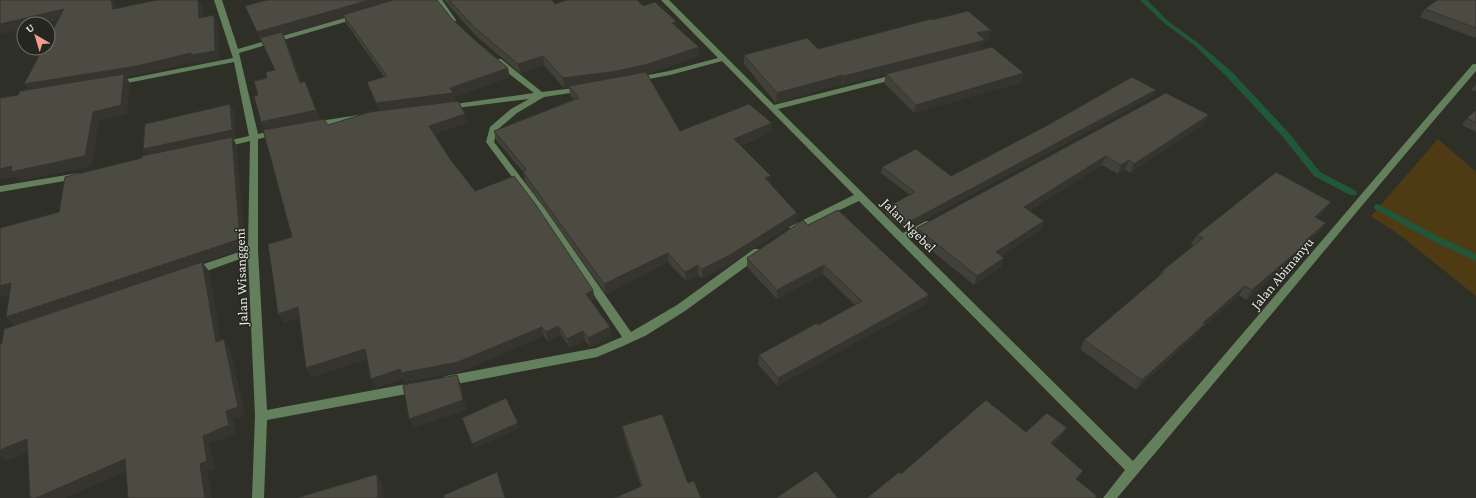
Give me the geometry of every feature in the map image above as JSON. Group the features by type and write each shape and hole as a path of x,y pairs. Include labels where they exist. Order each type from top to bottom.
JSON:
{"street":[{"name":"Jalan Wisanggeni","path":"218,0 236,55 254,137 253,251 262,416 258,498"},
{"path":"438,0 457,26"},
{"name":"Jalan Ngebel","path":"665,0 722,59 861,196 1133,470"},
{"path":"108,84 236,55 366,15"},
{"path":"490,55 541,95"},
{"path":"626,82 670,73 722,59"},
{"name":"Jalan Abimanyu","path":"1109,498 1249,335 1362,198 1476,66"},
{"path":"772,108 903,74"},
{"path":"440,108 588,88"},
{"path":"541,95 514,111 493,129 490,142 542,211 629,338"},
{"path":"307,126 371,117"},
{"path":"215,146 284,131"},
{"path":"0,190 87,174"},
{"path":"786,233 833,208 861,196"},
{"path":"902,238 937,219"},
{"path":"262,416 597,352 615,346 677,312 767,245"},
{"path":"186,274 253,251"}],"shaded area":[{"path":"1438,139 1476,172 1476,296 1401,236 1371,216"}],"building":[{"path":"0,0 111,0 113,9 157,0 198,0 199,18 214,15 215,51 191,55 191,53 137,66 24,84 39,56 56,56 56,24 64,9 34,16 16,16 16,20 0,24"},
{"path":"267,0 370,0 257,32 245,6"},
{"path":"393,0 437,0 452,19 508,68 450,88 453,93 376,103 367,82 387,76 343,15"},
{"path":"449,0 552,0 555,4 567,0 637,0 643,6 655,2 676,21 672,23 699,47 645,65 611,72 563,78 543,56 518,64 475,28"},
{"path":"1437,0 1476,0 1476,28 1425,9"},
{"path":"968,11 991,30 977,33 985,40 777,93 744,55 807,38 818,49 931,19"},
{"path":"282,32 300,83 305,81 316,110 261,122 254,96 258,95 254,81 267,78 266,72 275,70 260,38"},
{"path":"992,47 1024,73 916,105 886,74"},
{"path":"646,72 680,131 749,104 772,123 734,139 771,176 765,178 797,213 730,255 702,269 698,265 685,272 668,253 604,284 523,172 526,170 525,168 494,131 579,98 569,86"},
{"path":"124,74 121,105 93,112 85,156 11,172 12,166 0,169 0,98 18,95 20,91"},
{"path":"1132,77 1156,90 907,223 887,207 915,192 882,167 916,149 951,176 1048,125"},
{"path":"1166,93 1209,115 1134,164 1129,160 1121,165 1106,156 1024,207 1044,221 996,252 1004,258 977,276 917,228"},
{"path":"458,101 465,114 429,126 450,159 475,191 514,176 536,205 593,290 586,294 610,327 588,338 583,331 567,339 558,326 546,332 542,327 458,362 401,373 400,369 371,379 365,349 306,368 298,307 278,314 268,244 292,237 263,130 324,119 328,125 370,112"},
{"path":"230,104 232,130 143,149 145,124"},
{"path":"1476,110 1476,123 1467,118"},
{"path":"232,137 240,239 6,317 11,283 0,286 0,228 59,212 65,177 142,158 142,156"},
{"path":"1276,172 1331,202 1315,217 1326,223 1306,240 1308,242 1252,290 1245,286 1142,380 1084,340 1164,272 1162,271 1203,238 1197,235"},
{"path":"838,210 929,295 778,378 759,355 817,323 818,325 862,301 824,265 777,290 747,258 803,220 808,225"},
{"path":"202,262 216,342 224,339 238,407 226,411 229,425 203,436 207,461 200,464 205,498 128,498 125,459 36,498 30,498 27,439 0,450 0,344 2,343 4,329"},
{"path":"457,375 463,400 409,419 403,385"},
{"path":"506,398 518,423 472,444 462,418"},
{"path":"986,400 1026,432 1047,413 1067,428 1051,443 1083,471 1076,479 1097,496 1095,498 867,498 899,472 901,474"},
{"path":"662,414 688,483 694,481 701,498 614,498 642,486 622,426"},
{"path":"816,471 837,497 836,498 776,498"},
{"path":"497,472 505,498 444,498 444,495"},
{"path":"377,474 378,498 296,498"}],"waterway":[{"path":"1143,0 1166,22 1196,44 1229,74 1285,134 1317,174 1353,193"},
{"path":"1378,207 1434,238 1476,258"}]}
